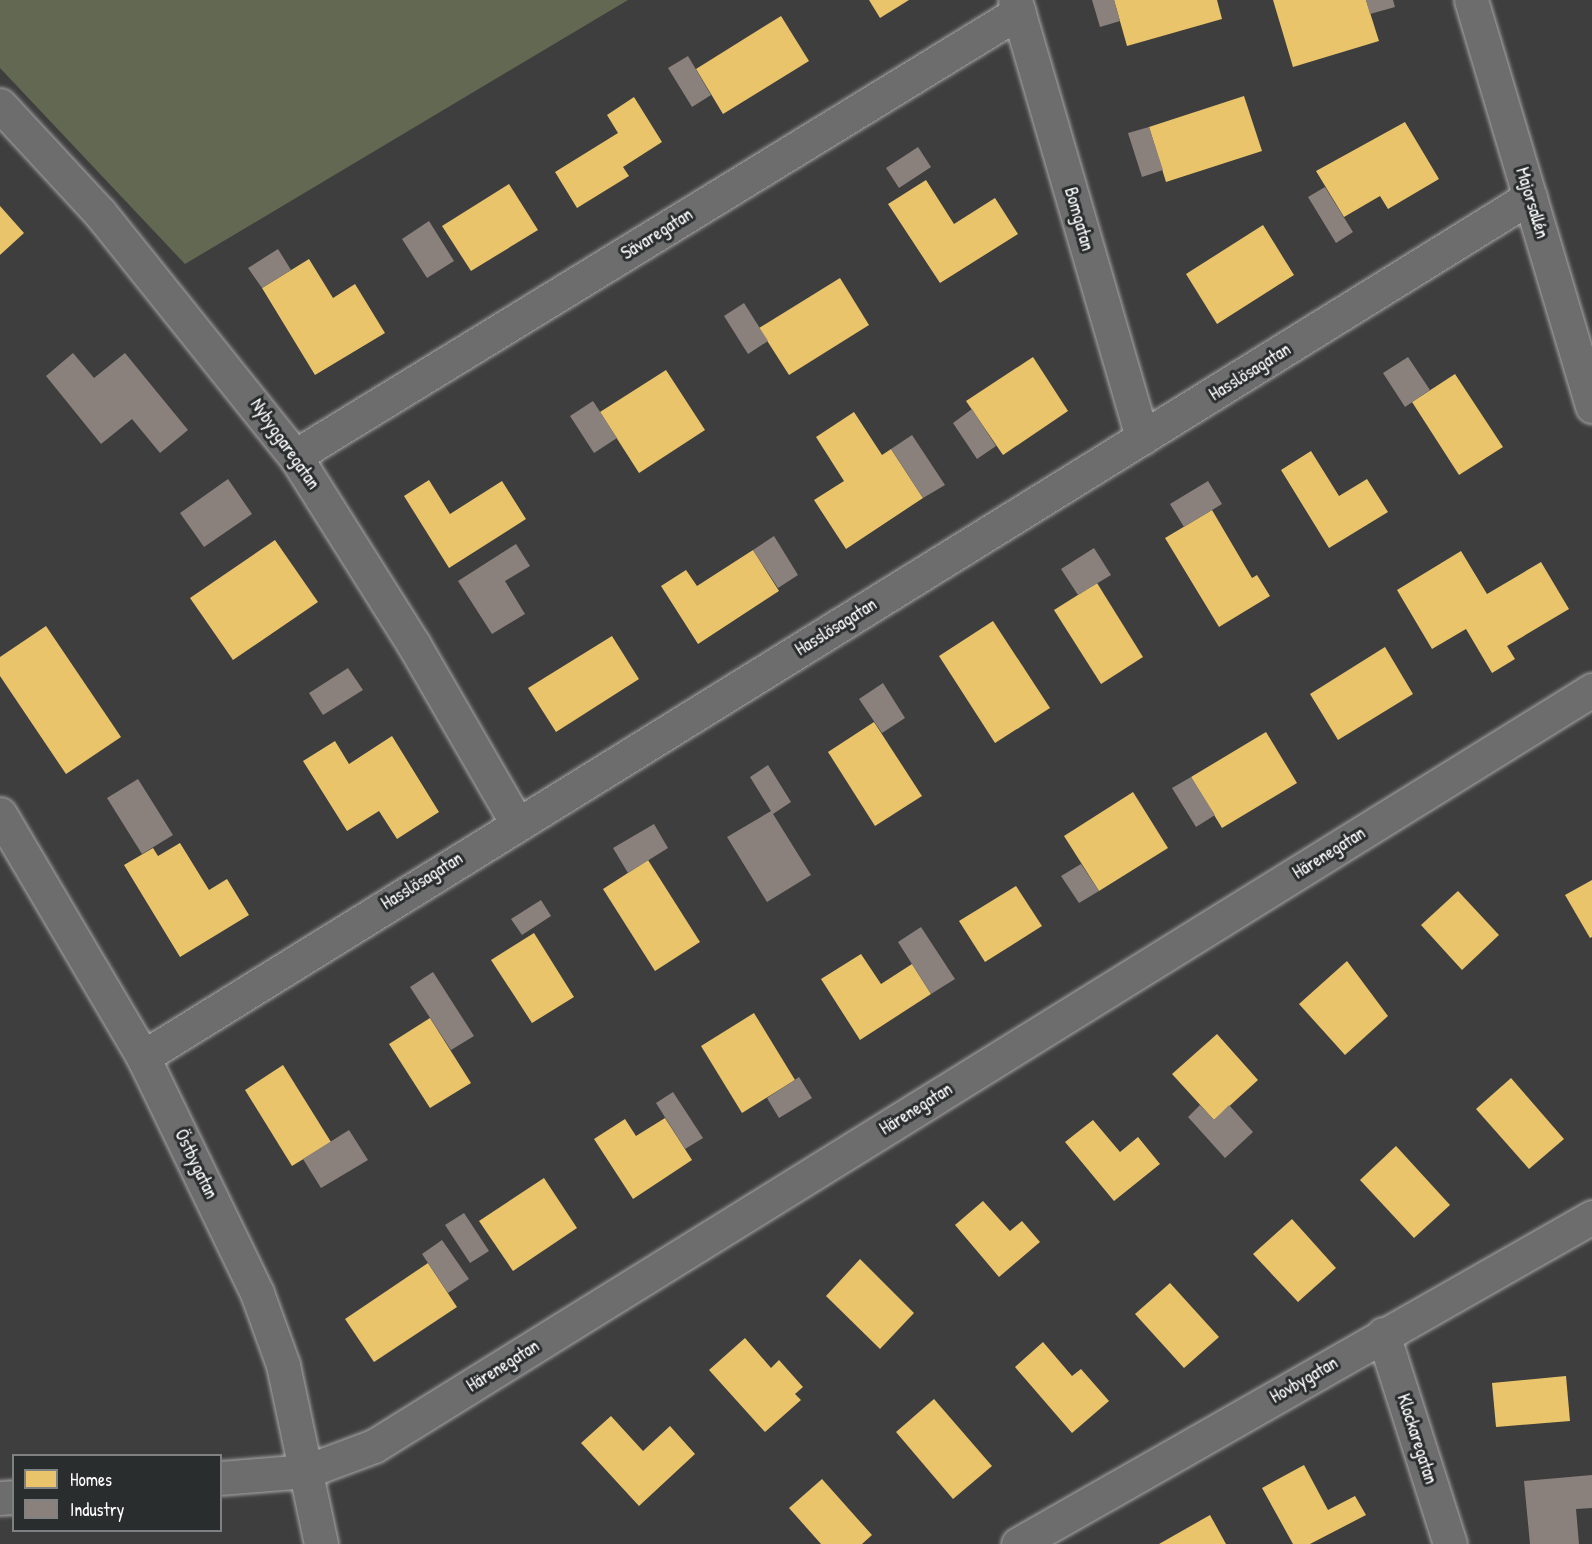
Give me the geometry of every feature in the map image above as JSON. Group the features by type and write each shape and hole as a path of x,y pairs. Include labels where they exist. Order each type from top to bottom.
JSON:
{"street":[{"name":"Majorsallén","path":"1471,0 1592,406"},
{"name":"Bomgatan","path":"1017,6 1142,438"},
{"name":"Sävaregatan","path":"295,456 1017,6"},
{"name":"Nybyggaregatan","path":"0,105 100,213 295,456 414,645 516,822"},
{"name":"Hasslösagatan","path":"143,1057 516,822 1530,197"},
{"name":"Härenegatan","path":"222,1478 307,1471 374,1446 1592,690"},
{"name":"Östbygatan","path":"0,814 143,1057 257,1293 284,1365 321,1544"},
{"name":"Hovbygatan","path":"1018,1544 1592,1217"},
{"name":"Klockaregatan","path":"1383,1334 1450,1544"}],"green space":[{"path":"0,0 628,0 185,264 0,68"}],"building: Homes":[{"path":"869,0 909,0 880,18"},
{"path":"1114,0 1217,0 1222,19 1127,46"},
{"path":"1273,0 1366,0 1379,41 1293,67"},
{"path":"781,16 809,61 723,114 696,69"},
{"path":"1244,96 1262,151 1166,182 1149,127"},
{"path":"634,97 662,142 623,167 629,176 577,208 555,172 618,133 607,115"},
{"path":"1405,122 1439,179 1388,209 1380,196 1344,217 1316,171"},
{"path":"926,180 954,224 995,198 1018,234 940,283 888,204"},
{"path":"509,184 538,230 471,271 442,226"},
{"path":"0,206 24,233 0,255"},
{"path":"1263,225 1294,275 1217,324 1186,274"},
{"path":"309,259 333,298 355,284 385,333 315,375 262,288"},
{"path":"840,278 869,325 789,375 759,328"},
{"path":"1033,357 1068,411 1003,455 966,401"},
{"path":"666,370 705,430 639,473 600,412"},
{"path":"1455,374 1503,447 1459,475 1412,402"},
{"path":"854,412 882,455 891,449 923,498 846,549 814,500 844,481 816,437"},
{"path":"1311,451 1339,496 1367,479 1388,512 1329,548 1281,470"},
{"path":"429,480 450,514 502,481 526,519 449,568 404,496"},
{"path":"1212,510 1252,578 1257,575 1270,596 1219,627 1165,538"},
{"path":"275,540 318,602 233,660 190,598"},
{"path":"753,550 779,591 698,644 661,586 686,570 697,586"},
{"path":"1461,551 1487,594 1541,562 1569,609 1507,646 1515,659 1492,673 1466,629 1432,649 1397,590"},
{"path":"1097,583 1143,657 1101,684 1054,610"},
{"path":"993,621 1050,708 995,743 939,656"},
{"path":"46,626 121,737 66,774 0,676 0,657"},
{"path":"612,636 639,679 556,732 528,688"},
{"path":"1385,647 1413,694 1338,740 1310,694"},
{"path":"874,722 922,796 875,826 828,752"},
{"path":"1266,732 1297,783 1222,828 1191,777"},
{"path":"392,736 439,812 397,839 379,811 347,831 303,761 335,741 349,764"},
{"path":"1133,792 1168,848 1099,891 1064,836"},
{"path":"180,843 209,890 227,879 249,915 180,957 124,865 153,848 158,856"},
{"path":"648,860 700,942 655,971 603,889"},
{"path":"1592,880 1592,937 1590,938 1565,895"},
{"path":"1016,886 1042,926 985,962 959,921"},
{"path":"1458,891 1499,935 1462,970 1421,925"},
{"path":"534,933 574,997 532,1023 491,960"},
{"path":"861,954 881,984 912,964 931,994 860,1040 821,979"},
{"path":"1347,961 1388,1016 1345,1055 1299,1004"},
{"path":"754,1013 795,1080 742,1113 701,1046"},
{"path":"430,1018 471,1083 430,1108 389,1044"},
{"path":"1217,1034 1258,1080 1214,1120 1172,1074"},
{"path":"283,1065 331,1142 292,1166 245,1090"},
{"path":"1511,1078 1564,1139 1529,1169 1476,1109"},
{"path":"665,1118 692,1160 633,1199 594,1139 625,1119 636,1136"},
{"path":"1093,1120 1120,1152 1138,1137 1160,1164 1114,1201 1065,1142"},
{"path":"1396,1146 1450,1205 1414,1238 1360,1180"},
{"path":"544,1178 577,1228 513,1271 479,1221"},
{"path":"983,1201 1010,1231 1022,1221 1040,1242 999,1277 955,1225"},
{"path":"1292,1219 1336,1268 1298,1302 1253,1254"},
{"path":"860,1259 914,1313 880,1349 826,1296"},
{"path":"428,1263 457,1307 374,1362 345,1319"},
{"path":"1170,1283 1219,1337 1184,1368 1135,1314"},
{"path":"745,1338 771,1368 779,1360 803,1387 795,1394 801,1400 765,1432 709,1370"},
{"path":"1043,1342 1072,1376 1081,1369 1109,1401 1072,1433 1015,1367"},
{"path":"1566,1376 1570,1421 1496,1427 1492,1383"},
{"path":"934,1399 992,1466 953,1499 896,1432"},
{"path":"611,1416 643,1451 670,1426 695,1454 639,1506 581,1443"},
{"path":"1304,1465 1328,1510 1355,1496 1366,1515 1310,1544 1293,1544 1262,1488"},
{"path":"822,1479 872,1535 862,1544 821,1544 789,1508"},
{"path":"1210,1515 1226,1544 1159,1544"}],"building: Industry":[{"path":"1092,0 1114,0 1120,21 1100,27"},
{"path":"1366,0 1393,0 1395,7 1370,14"},
{"path":"688,56 711,95 692,107 668,68"},
{"path":"1149,127 1163,170 1142,177 1128,133"},
{"path":"918,147 931,167 899,188 886,168"},
{"path":"1325,187 1353,232 1336,243 1308,197"},
{"path":"429,221 454,261 427,278 402,239"},
{"path":"278,249 291,270 262,288 248,268"},
{"path":"744,303 768,341 748,354 724,316"},
{"path":"73,353 94,378 125,353 188,430 160,453 132,419 101,444 46,376"},
{"path":"1408,357 1430,390 1405,407 1383,373"},
{"path":"593,401 617,438 594,453 570,416"},
{"path":"972,409 996,446 977,459 953,423"},
{"path":"912,435 945,485 923,498 891,449"},
{"path":"228,479 252,514 204,547 180,513"},
{"path":"1208,481 1222,504 1184,527 1170,504"},
{"path":"774,536 798,575 778,588 753,550"},
{"path":"516,544 530,566 505,581 525,614 492,634 458,581"},
{"path":"1094,548 1111,575 1078,595 1061,569"},
{"path":"348,668 363,690 323,715 309,693"},
{"path":"883,683 905,718 882,733 859,699"},
{"path":"768,765 791,802 773,814 811,875 767,902 727,837 771,811 750,777"},
{"path":"1191,777 1215,815 1196,827 1172,788"},
{"path":"138,779 173,835 142,854 107,798"},
{"path":"654,824 668,848 628,873 613,848"},
{"path":"1081,864 1099,891 1079,903 1061,876"},
{"path":"541,900 551,916 522,935 511,919"},
{"path":"921,927 955,979 931,994 898,942"},
{"path":"433,972 474,1036 451,1050 410,987"},
{"path":"799,1077 812,1098 779,1118 767,1098"},
{"path":"673,1092 703,1138 685,1149 656,1103"},
{"path":"1200,1105 1214,1120 1229,1105 1253,1132 1225,1158 1188,1117"},
{"path":"349,1130 368,1160 321,1188 303,1159"},
{"path":"464,1213 489,1251 470,1263 445,1225"},
{"path":"442,1240 469,1279 448,1293 422,1254"},
{"path":"1592,1475 1592,1508 1576,1509 1579,1544 1530,1544 1524,1481"}]}
